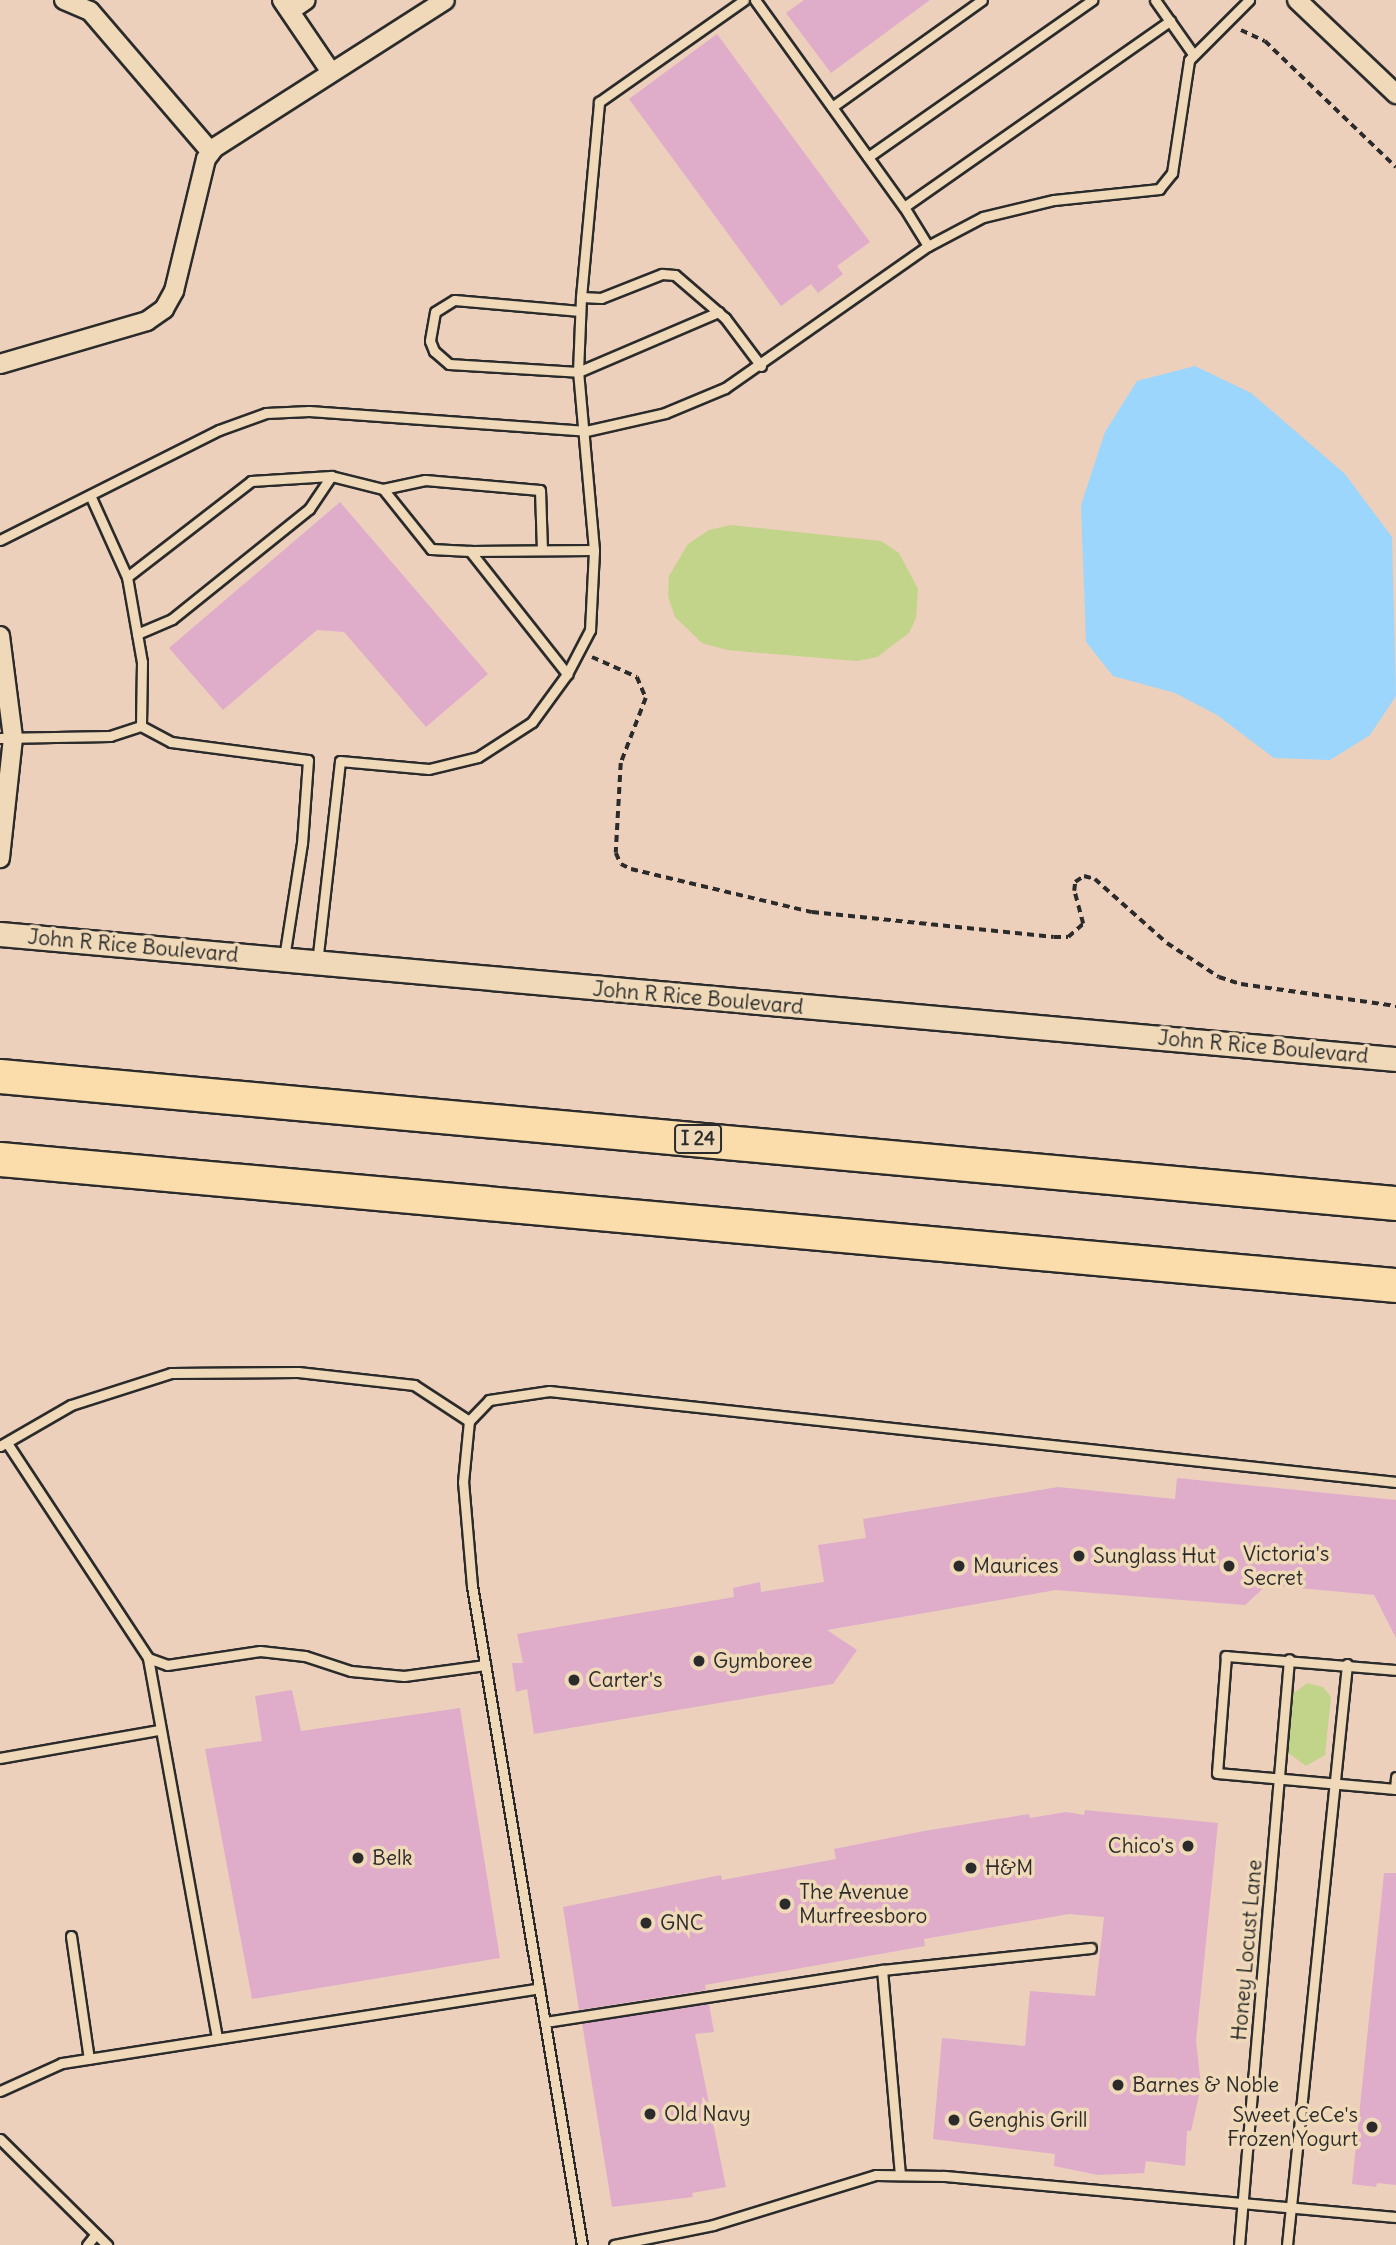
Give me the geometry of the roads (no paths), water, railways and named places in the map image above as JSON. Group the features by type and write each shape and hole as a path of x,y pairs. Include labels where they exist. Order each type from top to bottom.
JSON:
{"highway":[{"name":"I 24","path":"0,1076 1396,1203"},
{"path":"0,1159 1396,1285"}],"street":[{"path":"64,0 90,11 211,152"},
{"path":"306,0 286,6 331,72"},
{"path":"0,364 147,321 164,309 174,291 211,152 445,0"},
{"path":"1297,0 1396,94"},
{"path":"0,636 6,738 0,858"},
{"name":"John R Rice Boulevard","path":"0,934 284,959 317,965 1396,1059"}],"lane":[{"path":"317,965 340,761 429,769 478,757 532,722 567,674 590,630 594,550 586,431 578,372 581,298 599,102 744,0"},
{"path":"755,0 904,207 928,246"},
{"path":"832,107 982,0"},
{"path":"868,157 1092,0"},
{"path":"1154,0 1193,54"},
{"path":"0,540 219,430 266,413 309,411 586,431 665,413 724,388 761,366 928,246 983,217 1054,201 1158,189 1172,173 1185,78 1193,54 1249,0"},
{"path":"904,207 1170,21"},
{"path":"581,298 601,298 662,274 676,275 719,312 761,366"},
{"path":"580,311 454,300 435,312 430,341 433,351 449,364 578,372 719,312"},
{"path":"127,577 251,481 331,476 383,489 425,480 540,490 542,550"},
{"path":"137,634 172,620 309,509 331,476"},
{"path":"383,489 430,549 594,550"},
{"path":"90,495 127,577 142,662 141,726"},
{"path":"470,551 567,674"},
{"path":"6,738 110,736 141,726 171,742 309,760 302,843 284,959"},
{"path":"217,2038 158,1730 148,1658 3,1444 71,1405 172,1373 298,1372 414,1385 469,1421"},
{"path":"582,2245 472,1586 463,1482 469,1421 489,1400 549,1391 1396,1482"},
{"path":"148,1658 167,1665 260,1651 305,1656 351,1671 404,1676 485,1665"},
{"path":"1396,1670 1289,1659 1226,1656 1217,1773 1395,1789 1396,1777"},
{"name":"Honey Locust Lane","path":"1239,2245 1289,1659"},
{"path":"1287,2245 1347,1664"},
{"path":"0,1758 158,1730"},
{"path":"71,1936 89,2059"},
{"path":"545,2022 882,1970 1091,1948"},
{"path":"882,1970 900,2175"},
{"path":"0,2091 62,2063 539,1988"},
{"path":"0,2139 107,2245"},
{"path":"614,2245 713,2225 876,2175 1396,2217"},
{"path":"88,2245 96,2234"}],"water":[{"path":"1195,366 1251,393 1345,474 1392,537 1396,696 1370,735 1330,760 1274,758 1217,715 1175,693 1113,676 1086,642 1081,505 1105,432 1137,381"}],"place":[{"name":"Sunglass Hut","path":"1079,1556"},
{"name":"Maurices","path":"959,1566"},
{"name":"Victoria's Secret","path":"1229,1566"},
{"name":"Gymboree","path":"699,1661"},
{"name":"Carter's","path":"574,1680"},
{"name":"Chico's","path":"1188,1846"},
{"name":"Belk","path":"358,1858"},
{"name":"H&M","path":"971,1868"},
{"name":"The Avenue Murfreesboro","path":"785,1904"},
{"name":"GNC","path":"646,1923"},
{"name":"Barnes & Noble","path":"1118,2085"},
{"name":"Old Navy","path":"650,2114"},
{"name":"Genghis Grill","path":"954,2120"},
{"name":"Sweet CeCe's Frozen Yogurt","path":"1372,2127"}]}
